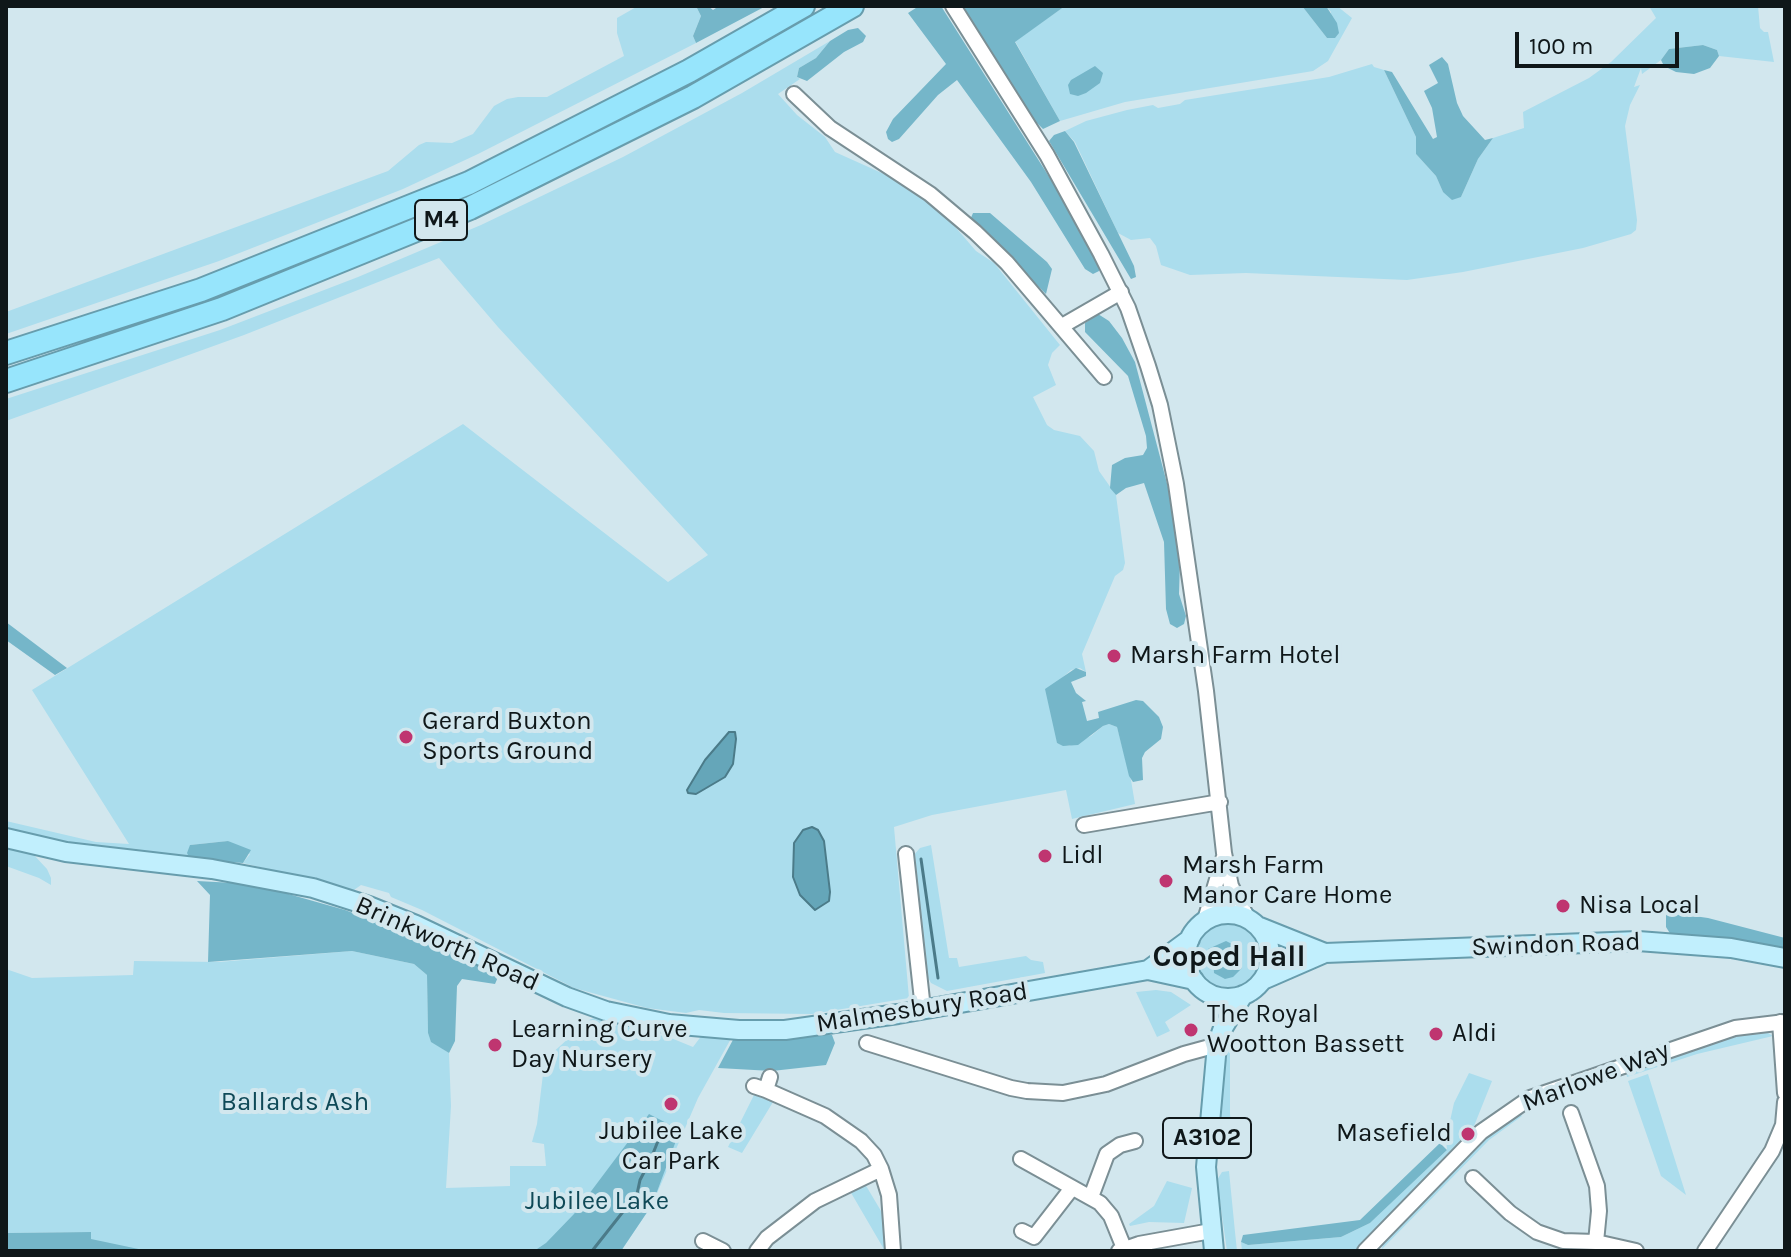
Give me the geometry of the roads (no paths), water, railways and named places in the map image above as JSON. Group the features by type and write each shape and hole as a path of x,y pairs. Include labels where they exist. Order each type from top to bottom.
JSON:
{"highway":[{"name":"M4","path":"6,353 201,290 469,183 676,78 803,6"},
{"name":"M4","path":"6,381 222,309 470,208 680,103 852,6"}],"main road":[{"name":"Brinkworth Road","path":"6,838 66,852 212,869 313,888 369,906 426,930 543,987 586,1004 635,1018 696,1027"},
{"name":"A3102","path":"1205,920 1226,913 1253,922"},
{"path":"1148,970 1190,939 1205,920"},
{"path":"1253,922 1267,939 1271,953 1263,980"},
{"name":"Swindon Road","path":"1253,922 1325,953"},
{"name":"A3102","path":"1190,939 1186,960 1200,985 1217,1041 1206,1167 1214,1251"},
{"name":"Swindon Road","path":"1263,980 1325,953 1638,941 1731,948 1785,958"},
{"name":"Malmesbury Road","path":"696,1027 785,1030 1148,970"},
{"path":"1148,970 1200,985 1224,997 1243,995"},
{"name":"A3102","path":"1217,1041 1243,995 1263,980"}],"street":[{"path":"953,6 1047,155 1121,292 1148,366 1166,432 1190,576 1224,853 1231,886 1253,922"},
{"path":"794,94 830,128 950,209 999,255 1104,377"},
{"path":"1062,326 1121,292"},
{"path":"1084,825 1220,802"},
{"path":"1205,920 1224,853"},
{"path":"906,854 923,1009"},
{"path":"1782,1022 1785,1093"},
{"name":"Marlowe Way","path":"1366,1251 1458,1153 1491,1123 1530,1098 1735,1028 1782,1022"},
{"path":"867,1043 1011,1088 1063,1093 1097,1086 1217,1041"},
{"path":"763,1085 840,1125 869,1149 881,1169 889,1195 893,1251"},
{"path":"1705,1251 1772,1151 1783,1125 1785,1102"},
{"path":"1571,1113 1597,1186 1599,1211 1596,1242"},
{"path":"1091,1197 1107,1154 1120,1145 1135,1141"},
{"path":"1021,1159 1100,1203 1111,1216 1122,1250 1161,1239 1211,1231"},
{"path":"757,1251 767,1238 815,1201 881,1169"},
{"path":"1473,1178 1522,1222 1562,1246 1596,1242 1636,1251"},
{"path":"1022,1231 1034,1237 1072,1188"},
{"path":"703,1241 723,1251"}],"waterway":[{"path":"921,859 938,978"},
{"path":"592,1251 637,1194 664,1126"}],"place":[{"name":"Marsh Farm Hotel","path":"1114,656"},
{"name":"Gerard Buxton Sports Ground","path":"406,737"},
{"name":"Lidl","path":"1045,856"},
{"name":"Marsh Farm Manor Care Home","path":"1166,881"},
{"name":"Nisa Local","path":"1563,906"},
{"name":"The Royal Wootton Bassett","path":"1191,1030"},
{"name":"Aldi","path":"1436,1034"},
{"name":"Learning Curve Day Nursery","path":"495,1045"},
{"name":"Jubilee Lake Car Park","path":"671,1104"},
{"name":"Masefield","path":"1468,1134"}],"district":[{"name":"Coped Hall","path":"1229,957"}],"park label":[{"name":"Ballards Ash","path":"295,1103"},
{"name":"Jubilee Lake","path":"597,1202"}]}
